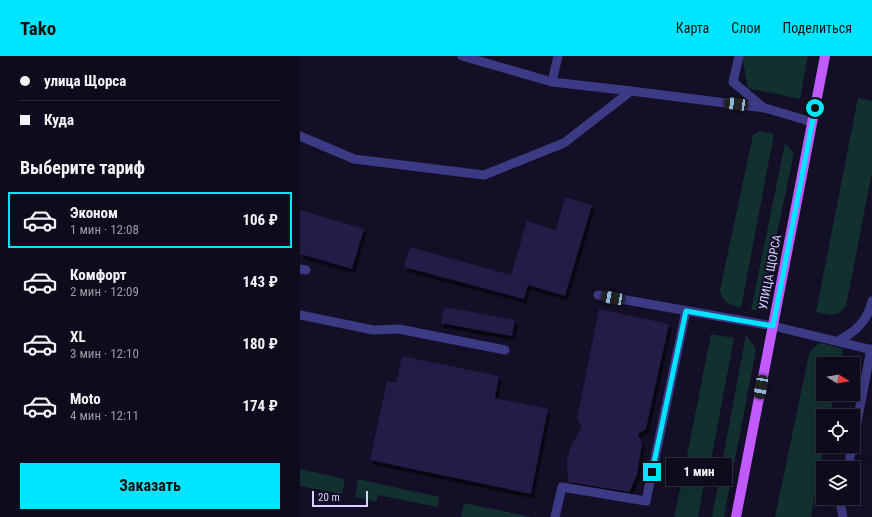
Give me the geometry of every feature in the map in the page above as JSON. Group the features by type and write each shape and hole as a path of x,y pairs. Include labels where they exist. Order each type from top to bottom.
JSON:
{"main road":[{"name":"УЛИЦА ЩОРСА","path":"736,517 825,56"}],"lane":[{"path":"462,56 552,82 765,108 812,122"},
{"path":"552,82 558,56"},
{"path":"739,56 733,82 765,108"},
{"path":"300,136 354,158 484,175 564,143 631,91"},
{"path":"598,295 773,326 871,350 860,409"},
{"path":"838,342 854,332 871,306"},
{"path":"555,517 562,487 646,501 686,311"},
{"path":"300,315 374,330 400,329 505,350"},
{"path":"841,505 843,517"}],"green space":[{"path":"742,56 808,56 800,99 748,88"},
{"path":"858,98 872,101 872,172 846,306 838,314 830,315 816,312"},
{"path":"759,131 774,134 741,308 727,303 720,290 753,135"},
{"path":"785,143 794,153 762,304 756,310 751,310"},
{"path":"711,334 734,338 710,466 686,461"},
{"path":"746,335 756,349 724,517 712,517"},
{"path":"821,343 843,349 841,357 816,357 816,401 833,401 831,409 816,409 816,453 823,453 821,461 816,461 816,490 811,517 775,517 809,354 814,347"},
{"path":"300,469 345,479 342,494 300,486"},
{"path":"358,479 439,497 437,507 378,495 376,502 355,497"},
{"path":"682,480 704,485 698,517 674,517"},
{"path":"464,503 531,517 461,517"}],"building":[{"path":"565,197 592,205 565,296 528,285 524,299 404,267 410,247 511,275 527,221 556,230"},
{"path":"300,210 364,229 352,269 300,254"},
{"path":"444,307 515,320 512,336 441,323"},
{"path":"599,309 669,324 646,429 638,434 642,443 637,475 629,492 568,482 567,461 570,448 582,427 577,419"},
{"path":"402,356 499,376 495,398 548,409 531,494 370,460 387,381 396,383"}],"route":[{"path":"652,472 686,311 773,326 815,108"}]}
